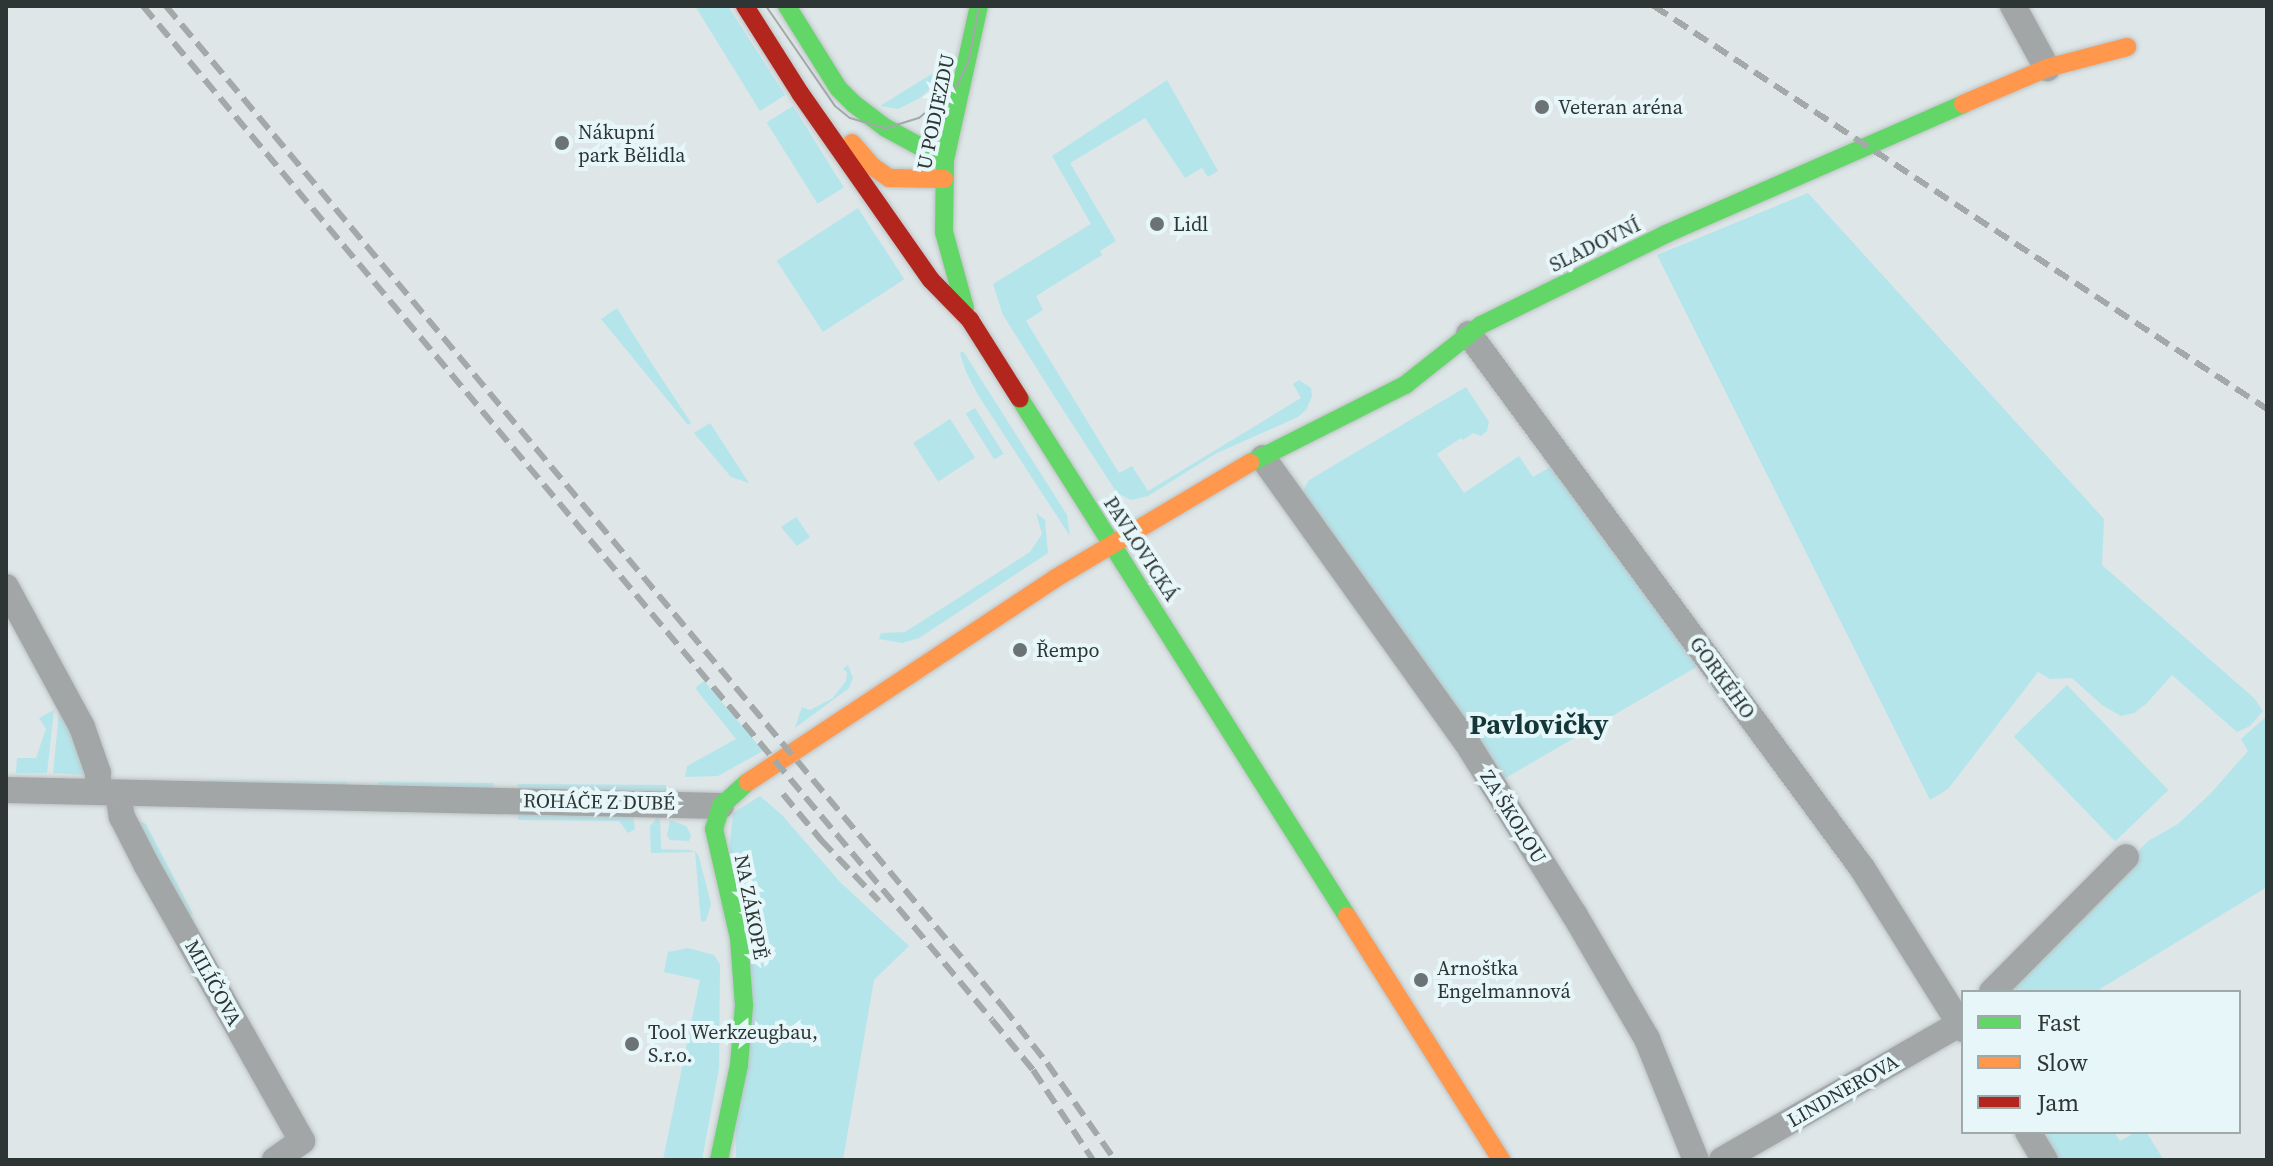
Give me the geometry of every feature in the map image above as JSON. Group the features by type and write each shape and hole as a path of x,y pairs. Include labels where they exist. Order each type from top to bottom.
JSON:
{"main road":[{"name":"PAVLOVICKÁ","path":"745,6 931,280 970,320 1031,421 1501,1160"},
{"path":"787,6 829,75 865,114 944,170"},
{"name":"U PODJEZDU","path":"970,320 944,232 944,170 979,6"},
{"name":"SLADOVNÍ","path":"1113,546 1263,458 1405,385 1436,364 1481,325 1666,234 2047,68 2127,47"},
{"path":"813,108 840,129 881,174 906,181 944,170"},
{"path":"721,806 742,786 893,683 1056,578 1113,546"},
{"name":"NA ZÁKOPĚ","path":"719,1160 739,1065 744,1005 739,938 714,829 721,806"}],"street":[{"path":"2013,6 2047,68"},
{"name":"GORKÉHO","path":"1469,334 1862,868 1959,1021"},
{"name":"ZA ŠKOLOU","path":"1263,458 1467,743 1628,1003 1647,1039 1696,1160"},
{"path":"6,587 82,727 108,792"},
{"name":"ROHÁČE Z DUBÉ","path":"6,790 721,806"},
{"name":"MILÍČOVA","path":"108,792 302,1141 275,1160"},
{"path":"1994,990 2126,857"},
{"name":"LINDNEROVA","path":"1722,1160 1959,1021"},
{"path":"2029,1134 2045,1160"}],"shaded area":[{"path":"695,6 728,6 785,95 760,111"},
{"path":"938,70 931,88 920,98 898,109 880,106"},
{"path":"1167,80 1218,171 1208,177 1202,168 1185,178 1145,118 1070,163 1116,241 1100,251 1102,255 1036,296 1043,310 1026,321 1119,473 1132,466 1148,491 1301,398 1293,384 1299,380 1311,388 1312,396 1306,410 1298,417 1215,454 1148,496 1131,500 1117,493 1049,388 1003,315 993,284 1091,224 1052,156"},
{"path":"793,106 844,187 818,204 767,122"},
{"path":"1808,193 2104,519 2102,565 2254,698 2263,711 2250,726 2237,732 2172,675 2146,704 2134,713 2121,716 2102,705 2072,678 2050,679 2038,672 1948,789 1930,800 1657,255"},
{"path":"858,208 904,279 823,332 777,261"},
{"path":"617,308 691,423 688,425 601,319"},
{"path":"963,351 1067,515 1070,536 978,395 966,372 960,353"},
{"path":"1466,387 1489,422 1487,431 1481,436 1473,433 1463,440 1461,438 1437,454 1464,493 1519,456 1533,477 1555,464 1700,665 1502,780 1301,494 1309,480"},
{"path":"975,408 1004,454 994,460 966,414"},
{"path":"950,419 975,458 938,482 913,443"},
{"path":"710,423 749,483 731,477 694,433"},
{"path":"1036,513 1045,520 1048,553 919,638 902,643 879,639 881,633 905,632 1030,552 1042,534"},
{"path":"796,517 810,537 797,546 781,527"},
{"path":"848,665 853,678 849,688 795,728 802,707 810,710 833,698 846,681 847,672 843,669"},
{"path":"704,681 763,751 718,776 685,777 687,766 736,739 695,688"},
{"path":"2067,685 2168,790 2115,841 2014,736"},
{"path":"60,702 86,775 53,773"},
{"path":"54,710 47,773 16,773 17,758 36,758 46,729 39,718"},
{"path":"2267,716 2267,887 2098,990 2004,990 2148,841 2178,824 2211,793 2248,751 2241,739"},
{"path":"208,780 347,782 347,785 207,787"},
{"path":"379,782 494,783 491,790 377,787"},
{"path":"517,784 666,785 666,792 520,790"},
{"path":"760,796 782,815 840,882 909,946 874,980 843,1160 736,1160 730,843 733,813"},
{"path":"518,811 633,816 635,829 628,833 619,821 518,820"},
{"path":"660,814 661,849 690,850 696,852 699,857 711,904 706,921 701,922 695,852 651,853 650,826"},
{"path":"136,820 146,824 193,914 185,920"},
{"path":"670,820 686,826 691,835 689,841 670,840 667,836"},
{"path":"688,948 714,955 720,964 719,1068 702,1160 663,1160 700,980 664,972 668,952"},
{"path":"2042,1134 2115,1134 2120,1141 2132,1134 2147,1134 2164,1160 2059,1160"}],"tram line":[{"path":"766,6 835,106 850,118 886,128 919,118 957,86 969,60 979,6"}],"railway":[{"path":"143,6 992,1020 1033,1070 1093,1160"},
{"path":"166,6 1003,1007 1047,1063 1115,1160"},
{"path":"1654,6 2267,409"},
{"path":"783,794 821,840 879,901"}],"traffic: fast":[{"path":"787,6 838,88 854,104 886,128 945,160 944,232 965,308"},
{"path":"945,160 979,6"},
{"path":"1250,463 1405,385 1481,325 1666,234 1963,104"},
{"path":"1020,399 1347,916"},
{"path":"719,1160 739,1065 744,1005 739,938 714,829 721,806 748,782"}],"traffic: slow":[{"path":"1963,104 2047,68 2127,47"},
{"path":"852,143 872,166 889,178 944,179"},
{"path":"748,782 1056,578 1250,463"},
{"path":"1347,916 1501,1160"}],"traffic: jam":[{"path":"745,6 800,93 931,280 970,320 1020,399"}],"place":[{"name":"Veteran aréna","path":"1542,107"},
{"name":"Nákupní park Bělidla","path":"562,143"},
{"name":"Lidl","path":"1157,224"},
{"name":"Řempo","path":"1020,650"},
{"name":"Arnoštka Engelmannová","path":"1421,980"},
{"name":"Tool Werkzeugbau, S.r.o.","path":"632,1044"}],"district":[{"name":"Pavlovičky","path":"1539,724"}]}
